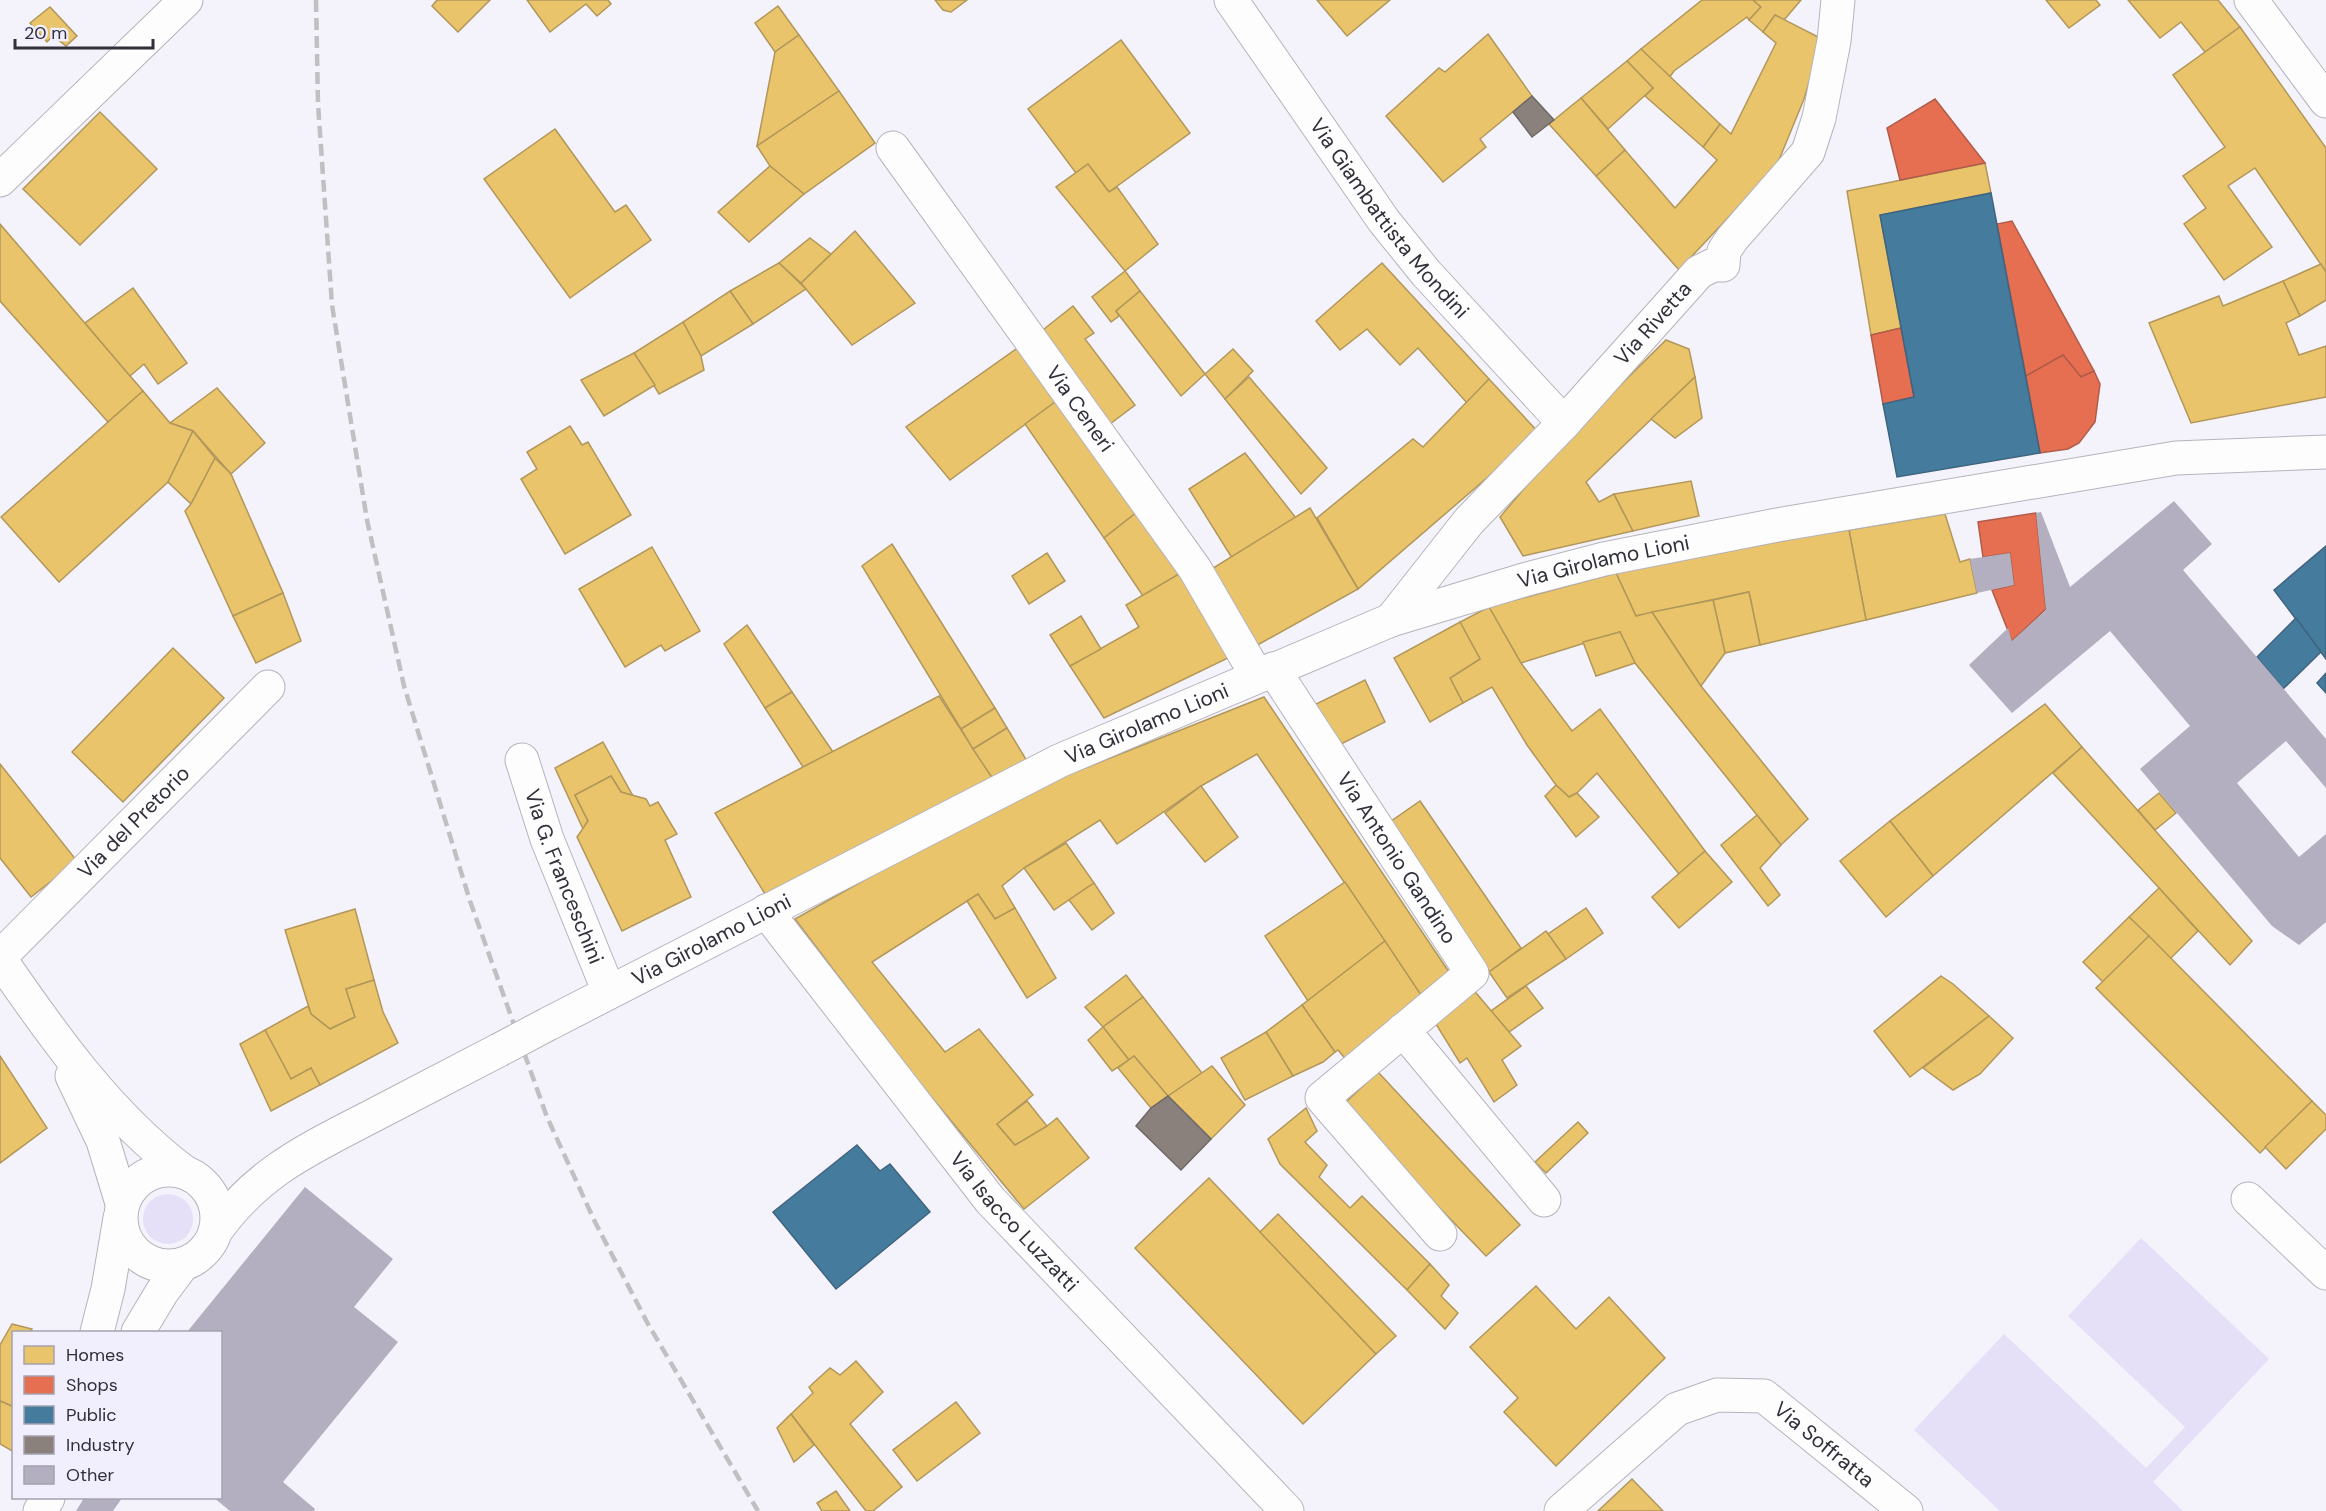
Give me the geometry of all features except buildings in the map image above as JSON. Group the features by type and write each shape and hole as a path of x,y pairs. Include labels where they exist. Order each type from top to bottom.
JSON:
{"street":[{"path":"0,180 186,0"},
{"name":"Via Giambattista Mondini","path":"1231,0 1384,221 1426,273 1564,423"},
{"name":"Via Rivetta","path":"1391,620 1469,521 1564,423 1699,272 1713,265 1723,265 1724,250 1732,239 1808,152 1819,118 1834,41 1838,0"},
{"path":"2251,0 2326,101"},
{"name":"Via Ceneri","path":"893,148 1195,569 1265,672"},
{"name":"Via Girolamo Lioni","path":"215,1232 243,1196 262,1179 294,1157 609,992 1059,760 1391,620 1527,579 1664,546 1777,525 2176,458 2319,449"},
{"name":"Via Antonio Gandino","path":"1265,672 1472,973 1322,1098 1440,1234"},
{"name":"Via del Pretorio","path":"183,1171 162,1155 126,1121 54,1037 0,958 268,687"},
{"name":"Via G. Franceschini","path":"522,760 547,838 609,992"},
{"name":"Via Isacco Luzzatti","path":"766,911 990,1200 1287,1511"},
{"path":"1403,1030 1544,1200"},
{"name":"Via del Pretorio","path":"54,1037 103,1141 121,1211"},
{"path":"97,1331 108,1289 121,1211 129,1190 140,1179 153,1172 168,1170 183,1171 196,1178 208,1189 215,1203 217,1217 215,1232 208,1246 197,1257 183,1264 168,1266 153,1263 140,1256 129,1245 122,1232 121,1211"},
{"path":"2248,1199 2326,1273"},
{"path":"139,1331 162,1292 183,1264"},
{"name":"Via Soffratta","path":"1561,1511 1677,1409 1718,1395 1764,1396 1906,1511"}],"shaded area":[{"path":"163,1194 173,1194 186,1201 193,1214 193,1224 186,1237 173,1244 163,1244 154,1240 147,1233 143,1224 143,1214 147,1205 154,1198"},
{"path":"2141,1238 2269,1359 2153,1482 2183,1511 2000,1511 1914,1430 2004,1334 2146,1468 2185,1427 2068,1316"}],"railway":[{"path":"316,0 318,104 332,305 367,520 404,686 470,901 547,1117 595,1222 648,1324 758,1511"}]}
